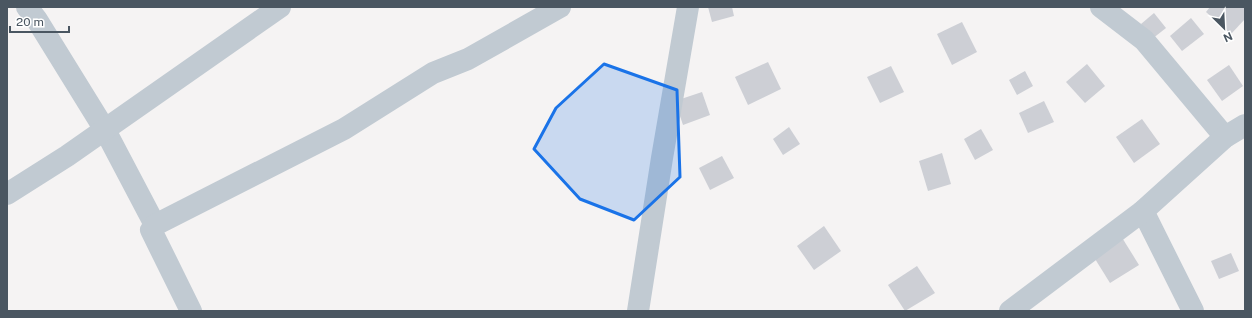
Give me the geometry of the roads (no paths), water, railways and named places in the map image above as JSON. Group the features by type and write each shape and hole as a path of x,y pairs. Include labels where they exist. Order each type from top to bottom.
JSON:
{"street":[{"path":"27,7 37,20 105,130 155,225"},
{"path":"7,194 105,130 280,7"},
{"path":"191,311 151,230 155,225 344,129 433,73 468,59 560,7"},
{"path":"638,311 688,7"},
{"path":"1102,7 1144,40 1225,137"},
{"path":"1010,311 1142,211 1225,137 1245,125"},
{"path":"1142,211 1192,311"}]}
